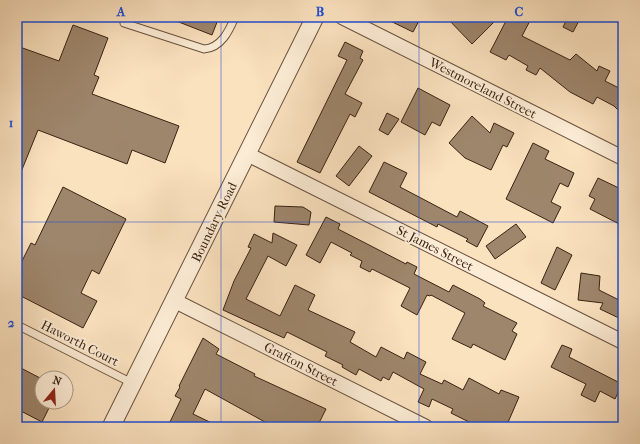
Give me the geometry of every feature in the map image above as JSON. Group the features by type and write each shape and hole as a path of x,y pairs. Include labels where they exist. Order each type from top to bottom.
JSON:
{"street":[{"name":"Boundary Road","path":"111,427 315,17"},
{"name":"Westmoreland Street","path":"342,17 623,158"},
{"name":"St James Street","path":"247,154 623,342"},
{"name":"Grafton Street","path":"175,301 426,427"}],"lane":[{"path":"124,23 204,49 210,49 220,42 230,28 235,17"},
{"name":"Haworth Court","path":"17,325 132,383"}],"building":[{"path":"166,17 219,17 212,35"},
{"path":"382,17 421,17 413,32"},
{"path":"446,17 499,17 472,44"},
{"path":"508,17 532,17 522,36 570,60 576,54 597,71 599,66 610,71 605,81 623,90 623,115 614,106 597,97 593,104 570,92 540,68 536,75 526,70 528,66 509,55 506,60 490,52"},
{"path":"568,17 581,17 573,32 563,27"},
{"path":"73,25 108,38 94,75 99,77 92,94 179,126 165,163 132,150 127,164 38,130 17,182 17,46 59,61"},
{"path":"345,42 363,51 360,58 363,60 345,94 362,103 355,117 350,114 320,173 297,162 347,60 338,56"},
{"path":"418,88 450,105 440,126 432,122 425,135 401,122"},
{"path":"387,113 399,119 388,135 379,130"},
{"path":"472,116 490,133 494,123 514,133 507,147 503,145 491,170 465,158 449,143"},
{"path":"533,143 549,151 545,159 574,173 568,187 560,183 551,202 561,207 553,223 506,199"},
{"path":"359,146 372,156 349,186 336,176"},
{"path":"384,162 407,173 400,187 457,217 460,211 488,226 477,247 466,241 468,239 438,224 437,227 369,192"},
{"path":"598,178 623,190 623,226 590,209 595,199 589,196"},
{"path":"63,187 126,219 99,274 92,270 81,293 97,301 83,328 17,294 17,271 31,243 35,245"},
{"path":"275,206 303,207 311,212 309,225 274,222"},
{"path":"326,217 340,224 338,229 406,264 407,262 417,267 414,274 449,292 453,285 480,299 485,303 483,306 517,323 512,331 517,334 505,360 473,344 471,348 452,339 465,313 431,295 427,295 417,315 401,306 410,288 372,269 370,272 360,267 362,261 350,255 352,253 331,242 320,263 306,255"},
{"path":"516,224 526,237 495,259 486,246"},
{"path":"273,233 297,245 286,266 268,256 246,299 280,316 295,285 315,295 308,310 355,332 350,342 376,357 381,347 404,359 407,352 426,362 420,374 442,384 444,380 463,390 469,378 499,394 501,390 519,397 506,427 487,427 474,422 473,424 451,413 453,409 432,399 429,407 418,402 424,389 393,372 389,380 383,377 381,381 359,369 356,375 342,367 343,365 325,356 327,352 287,332 284,338 223,310 234,281 251,248 248,247 254,234 272,243"},
{"path":"557,247 572,255 555,290 541,283"},
{"path":"581,273 600,276 599,290 623,302 623,320 600,309 603,303 578,300"},
{"path":"203,338 219,349 216,354 255,374 254,376 326,409 317,427 274,427 205,389 193,414 220,427 176,427 169,424 181,399 175,396"},
{"path":"562,345 572,349 569,357 622,384 615,399 600,391 595,402 581,395 586,384 551,367"},
{"path":"17,366 34,375 34,410 48,410 42,422 17,409"}]}
